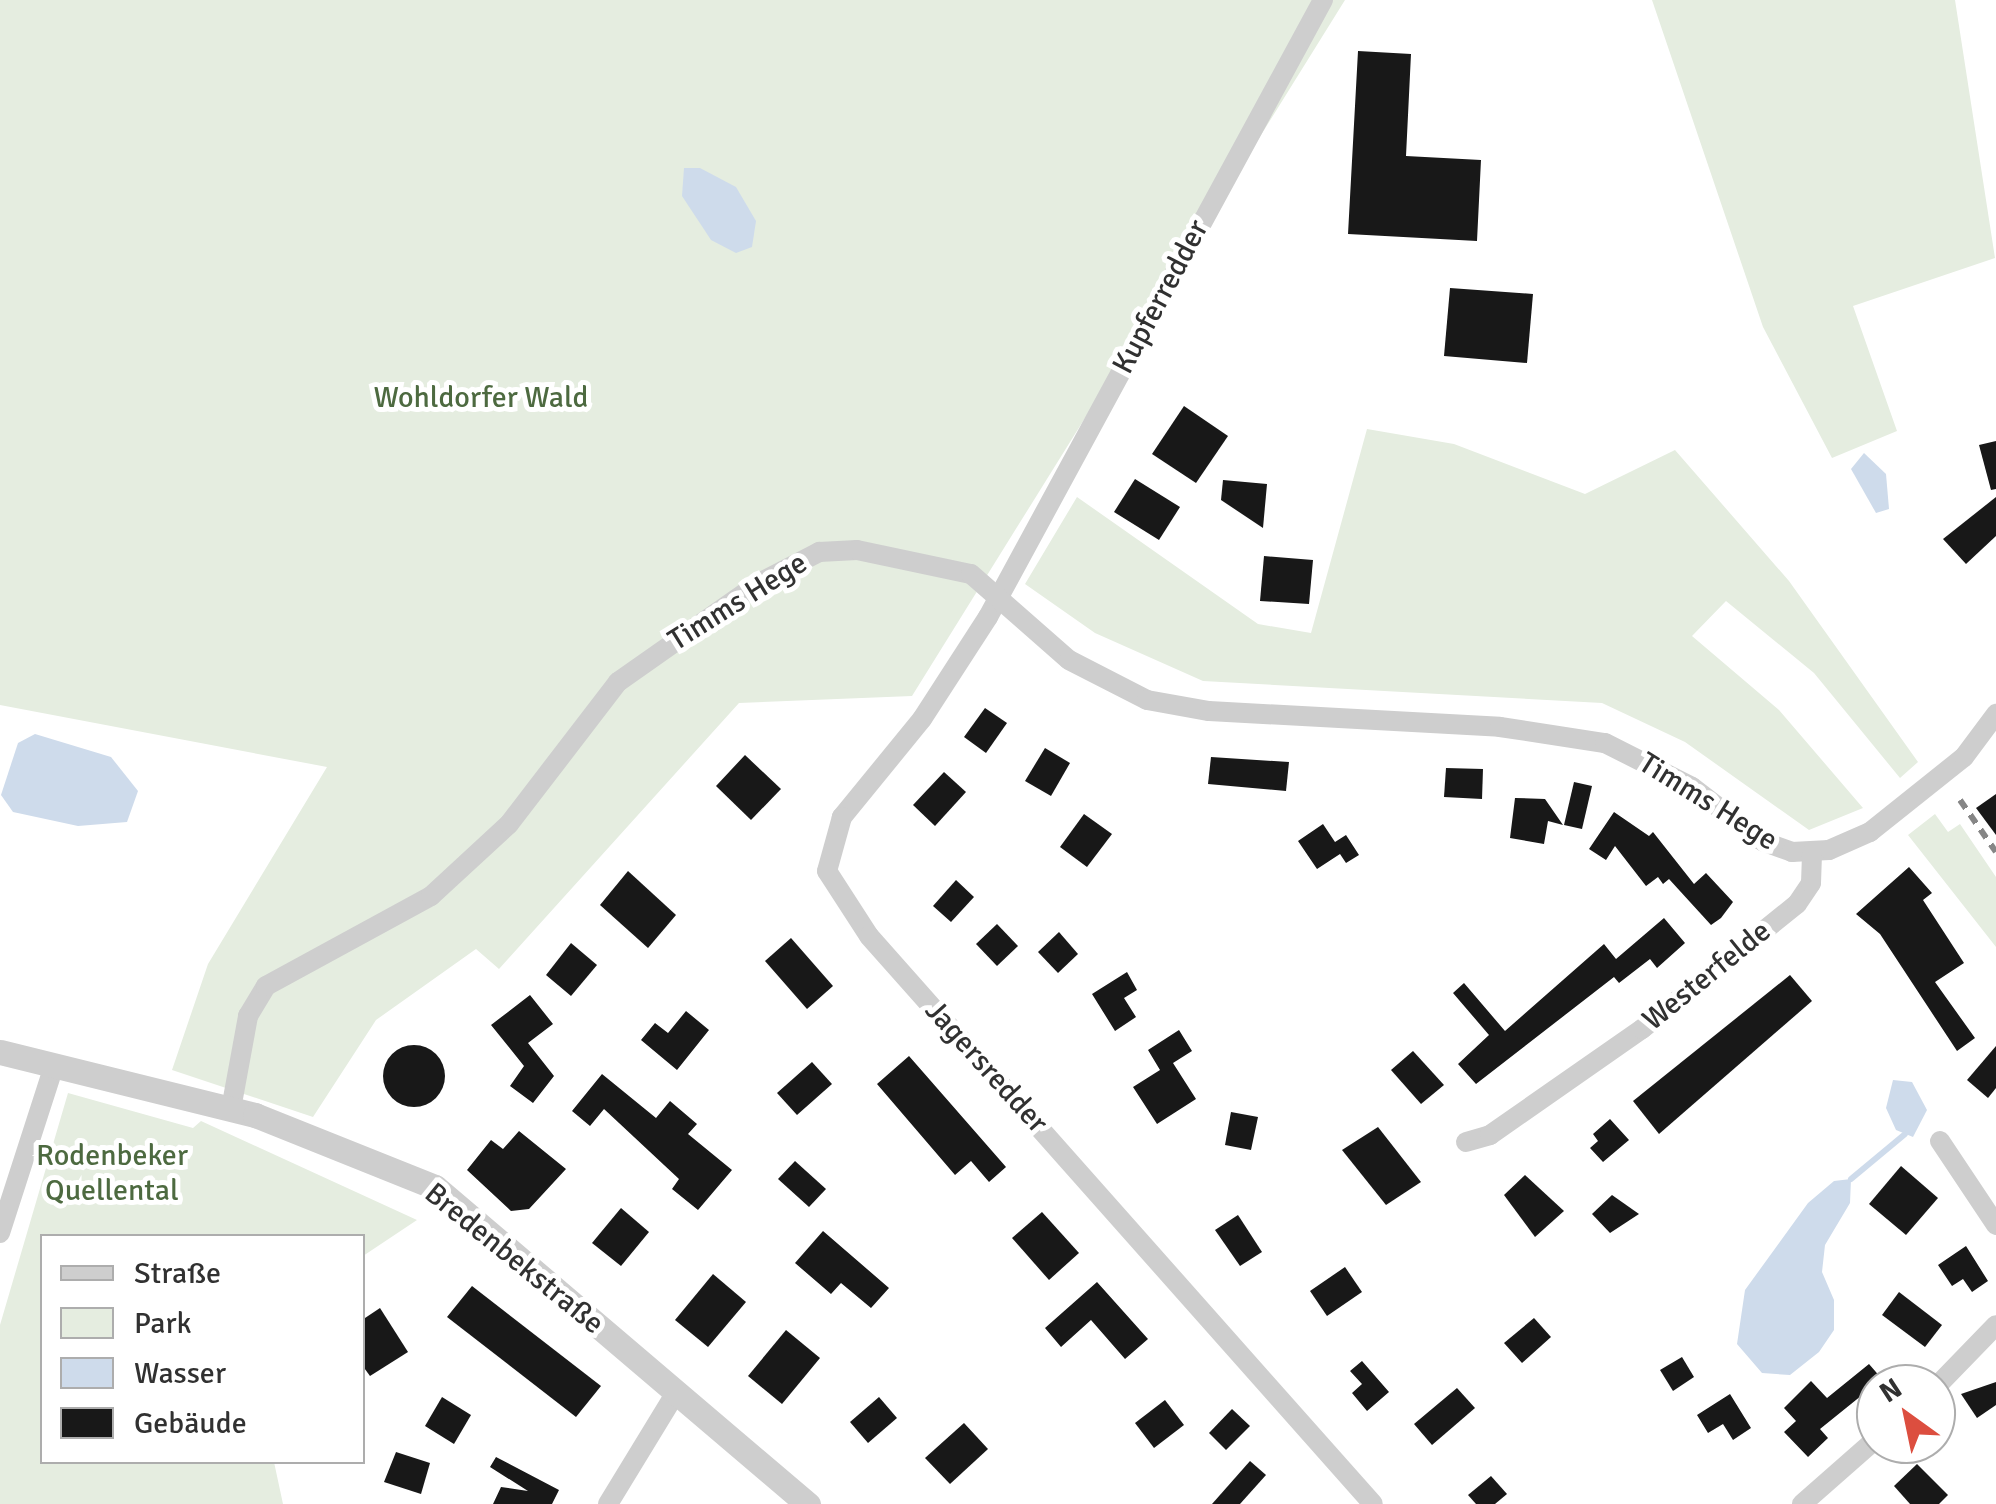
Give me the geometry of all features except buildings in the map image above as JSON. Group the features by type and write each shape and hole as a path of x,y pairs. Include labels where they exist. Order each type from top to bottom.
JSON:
{"street":[{"name":"Kupferredder","path":"999,594 1323,0"},
{"name":"Timms Hege","path":"230,1109 248,1016 266,986 431,896 509,824 618,682 758,583 838,548 955,569 999,594 1069,660 1147,700 1209,711 1576,736 1630,752 1692,787 1775,848 1812,853"},
{"name":"Jagersredder","path":"999,594 922,719 842,817 827,871 869,936 1373,1504"},
{"path":"1812,853 1857,840 1918,795 1974,747 1996,714"},
{"name":"Westerfelde","path":"1466,1142 1490,1135 1642,1029 1797,904 1811,883 1812,853"},
{"name":"Bredenbekstraße","path":"0,1052 230,1109 435,1188 808,1504"},
{"path":"0,1233 54,1066"},
{"path":"1940,1141 1996,1225"},
{"path":"1956,1367 1996,1326"},
{"path":"608,1504 676,1391"},
{"path":"1802,1504 1856,1457"}],"green space":[{"name":"Wohldorfer Wald","path":"0,0 1345,0 912,696 739,703 499,969 476,949 376,1020 313,1117 172,1070 208,964 327,767 0,705"},
{"path":"1652,0 1955,0 1995,258 1853,306 1897,431 1832,458 1763,327"},
{"path":"1367,429 1454,444 1585,494 1675,450 1789,581 1918,762 1900,778 1814,673 1726,601 1692,636 1779,710 1863,808 1809,830 1685,742 1602,703 1203,681 1095,633 1025,584 1077,497 1258,624 1311,633"},
{"path":"1935,814 1948,832 1960,824 1996,877 1996,947 1908,835"},
{"name":"Rodenbeker Quellental","path":"68,1093 193,1128 201,1121 417,1220 365,1255 365,1234 40,1234 40,1464 274,1464 283,1504 0,1504 0,1325"}],"water":[{"path":"684,168 700,168 736,187 756,221 752,247 736,253 711,240 682,196"},
{"path":"1864,453 1886,474 1889,509 1876,513 1851,469"},
{"path":"35,734 111,757 138,791 127,822 78,826 13,812 1,795 18,743"},
{"path":"1893,1080 1912,1082 1927,1110 1913,1137 1896,1130 1886,1108"},
{"path":"1851,1179 1850,1203 1825,1245 1822,1272 1834,1300 1834,1330 1819,1352 1790,1375 1762,1373 1737,1344 1745,1290 1808,1203 1834,1181"}],"waterway":[{"path":"1851,1179 1905,1134"}],"railway":[{"path":"1960,800 1996,852"}]}
